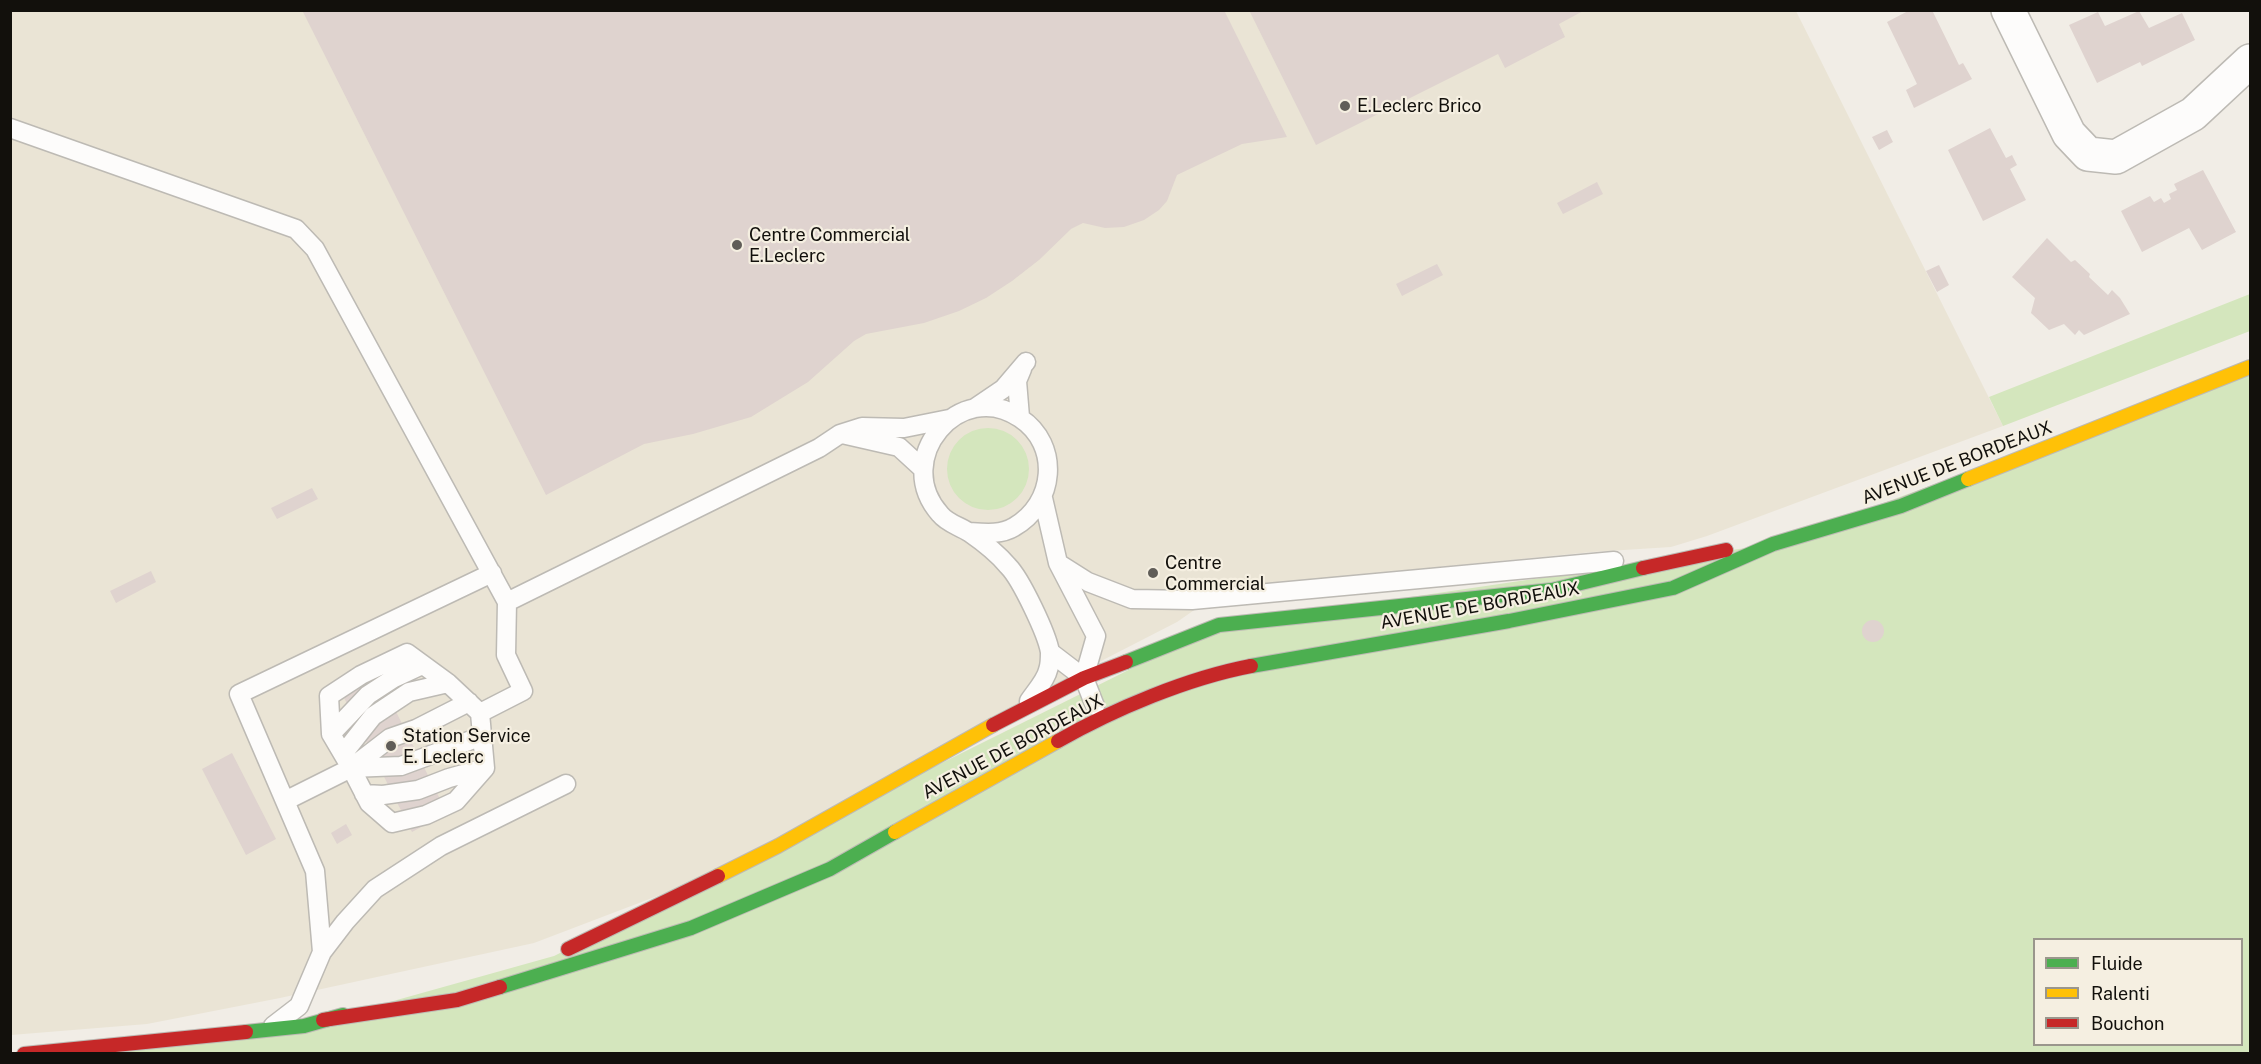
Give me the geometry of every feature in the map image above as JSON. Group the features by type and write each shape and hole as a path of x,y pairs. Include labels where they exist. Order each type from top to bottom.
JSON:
{"main road":[{"name":"AVENUE DE BORDEAUX","path":"323,1020 457,1000 691,928 830,869 1084,726 1168,691 1227,671 1509,621 1673,588 1773,544 1901,507 2250,367"},
{"name":"AVENUE DE BORDEAUX","path":"554,956 778,846 1024,708 1084,678 1219,625 1552,590 1705,553 1773,544"},
{"path":"24,1053 304,1026 427,991"}],"street":[{"path":"2008,10 2069,134 2088,154 2116,157 2193,114 2250,62"}],"lane":[{"path":"10,128 296,229 315,249 507,602 506,655 523,691 390,738 347,761 285,801"},
{"path":"507,602 819,448 840,434 862,427 904,428 949,419 974,409 1003,389 1026,362 1017,381 1020,417"},
{"path":"969,532 991,534 1012,528 1030,516 1043,498 1048,481 1048,462 1044,445 1034,430 1020,417 990,408 974,409"},
{"path":"949,419 935,433 926,450 923,470 924,486 940,515 969,532 1010,567 1030,603 1050,652 1048,671 1024,708"},
{"path":"840,434 899,447 923,470"},
{"path":"1043,498 1058,563 1096,636 1084,678"},
{"path":"1058,563 1088,582 1132,599 1192,600 1705,553"},
{"path":"322,952 315,871 239,694 492,573"},
{"path":"1050,652 1084,678 1095,706"},
{"path":"407,653 448,683 475,707 483,736 485,768 456,801 426,815 392,823 369,803 331,734 330,696 361,675 407,653"},
{"path":"331,734 368,695 394,678 422,665"},
{"path":"347,761 372,716 409,692 448,683"},
{"path":"731,911 1095,706 1128,707"},
{"path":"347,761 401,766 483,736"},
{"path":"364,794 382,795 418,790 485,768"},
{"path":"268,1029 299,1006 322,952 345,922 375,890 441,846 566,783"}],"shaded area":[{"path":"11,11 1796,11 2003,426 1707,536 1671,547 1592,552 1226,588 1177,622 1066,679 715,874 534,943 147,1024 11,1035"}],"green space":[{"path":"2250,294 2250,331 2003,426 1989,397"},
{"path":"2250,367 2250,1053 24,1054 304,1026 554,956 1219,625 1773,544"},
{"path":"988,428 1004,431 1017,440 1026,453 1029,469 1026,485 1017,498 1004,507 988,510 972,507 959,498 950,485 947,469 950,453 959,440 972,431"}],"building":[{"name":"Centre Commercial E.Leclerc","path":"302,10 1224,10 1287,137 1242,144 1177,175 1167,201 1159,210 1144,220 1124,227 1105,228 1083,223 1071,229 1039,260 1012,281 986,298 959,311 924,323 866,334 854,341 808,382 751,417 693,434 644,444 546,495"},
{"name":"E.Leclerc Brico","path":"1249,10 1585,10 1559,24 1565,37 1505,68 1498,54 1316,145"},
{"path":"1910,10 1932,10 1959,65 1963,63 1972,79 1914,108 1906,90 1917,84 1887,22"},
{"path":"2139,11 2149,28 2182,13 2195,40 2142,66 2140,62 2097,83 2069,25 2098,12 2105,26"},
{"path":"1990,128 2006,158 2012,155 2017,165 2010,169 2026,200 1983,221 1948,150"},
{"path":"1887,130 1893,142 1879,150 1872,137"},
{"path":"2203,170 2236,232 2202,250 2189,228 2142,252 2121,211 2150,196 2154,202 2161,198 2164,203 2171,199 2169,194 2177,190 2174,184"},
{"path":"1597,182 1603,194 1563,214 1557,203"},
{"path":"2047,238 2071,262 2075,260 2090,274 2089,277 2108,295 2112,290 2130,314 2084,335 2079,330 2075,335 2064,324 2049,330 2031,313 2035,298 2012,277"},
{"path":"1437,264 1443,275 1402,296 1396,284"},
{"path":"1939,265 1949,285 1937,292 1926,271"},
{"path":"312,488 318,499 277,519 271,508"},
{"path":"151,571 156,582 116,603 110,591"},
{"path":"1873,620 1881,623 1884,631 1881,639 1873,642 1865,639 1862,631 1865,623"},
{"name":"Station Service E. Leclerc","path":"370,660 447,813 412,832 335,680"},
{"path":"232,753 276,839 246,855 202,769"},
{"path":"346,824 352,835 337,844 331,833"}],"traffic: fast":[{"path":"1251,666 1509,621 1673,588 1773,544 1901,506 1968,479"},
{"path":"1126,662 1219,625 1552,590 1643,568"},
{"path":"500,987 691,928 830,869 895,832"},
{"path":"246,1032 304,1026 343,1015"}],"traffic: slow":[{"path":"1968,479 2250,367"},
{"path":"718,876 778,846 993,725"},
{"path":"895,832 1058,741"}],"traffic: jam":[{"path":"1643,568 1726,550"},
{"path":"993,725 1084,678 1126,662"},
{"path":"1058,741 1103,717 1152,696 1202,678 1251,666"},
{"path":"568,949 718,876"},
{"path":"323,1020 457,1000 500,987"},
{"path":"24,1054 246,1032"}],"place":[{"name":"E.Leclerc Brico","path":"1345,106"},
{"name":"Centre Commercial E.Leclerc","path":"737,245"},
{"name":"Centre Commercial","path":"1153,573"},
{"name":"Station Service E. Leclerc","path":"391,746"}]}
